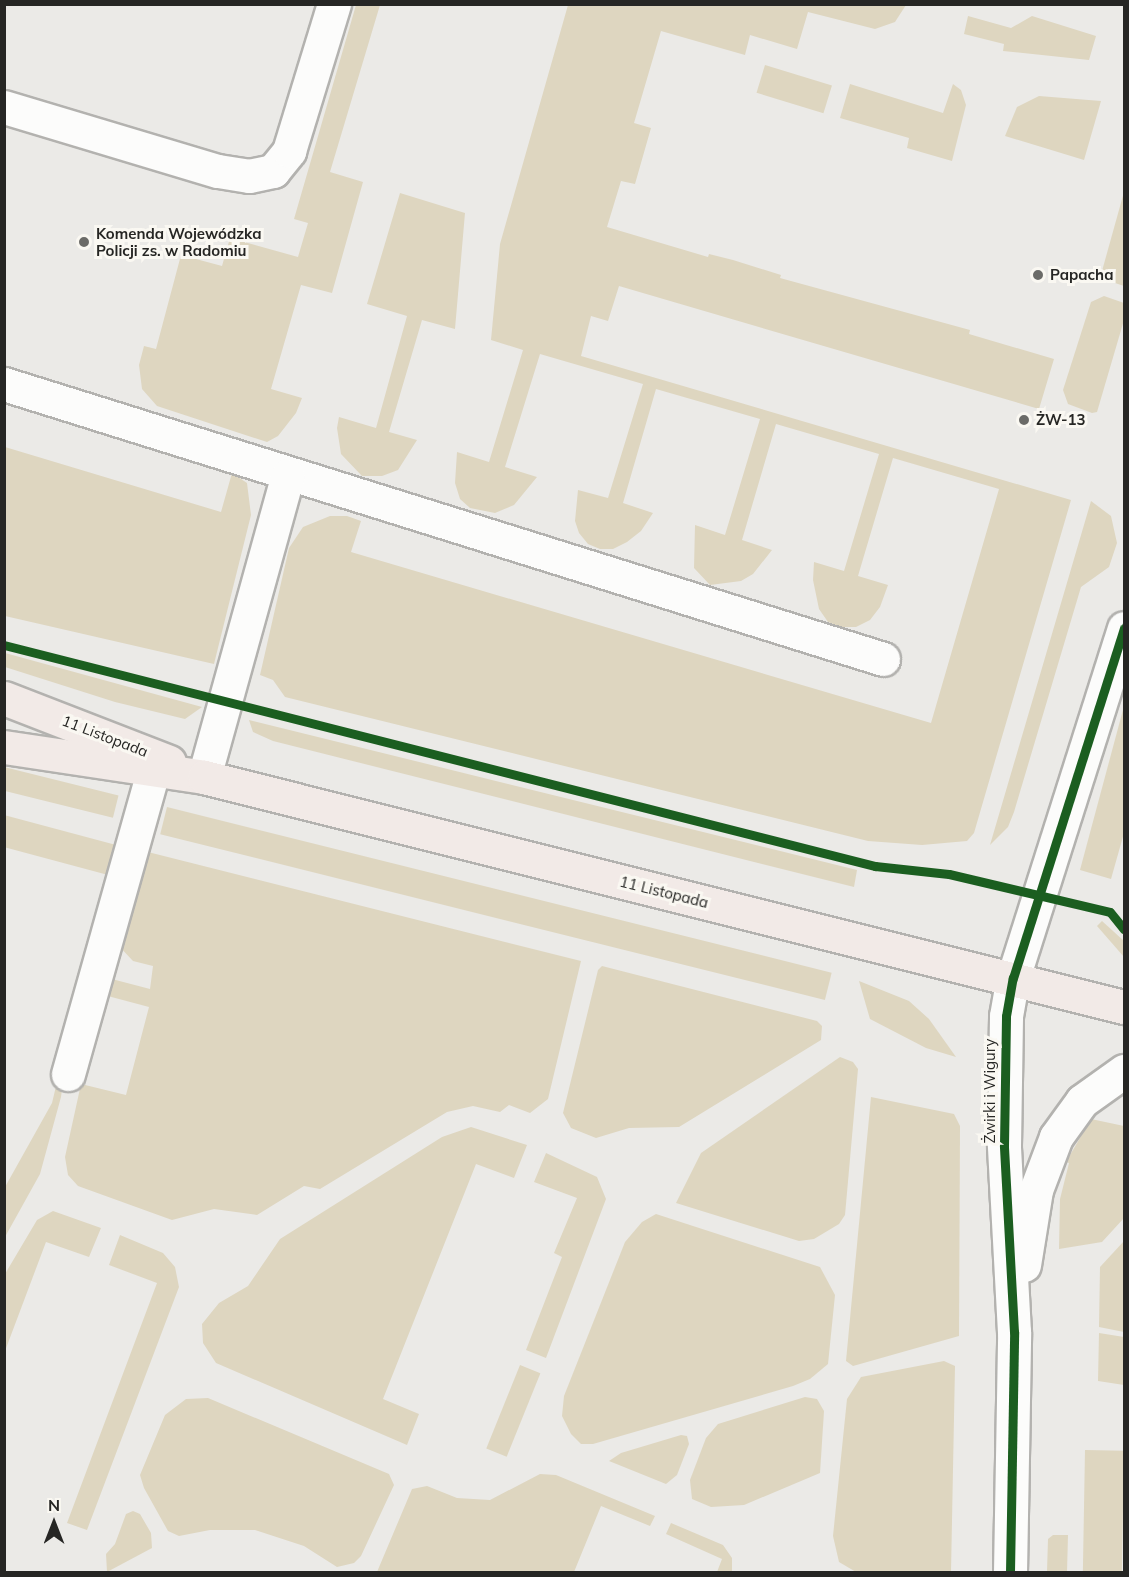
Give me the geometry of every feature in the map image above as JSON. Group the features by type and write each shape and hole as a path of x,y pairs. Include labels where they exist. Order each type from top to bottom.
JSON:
{"main road":[{"name":"11 Listopada","path":"4,698 109,736 204,777"},
{"name":"11 Listopada","path":"4,747 204,777 1125,1007"}],"street":[{"path":"4,107 218,171 249,176 273,171 289,151 334,4"},
{"path":"4,384 288,475 883,659"},
{"path":"204,777 288,475"},
{"name":"Żwirki i Wigury","path":"1010,1572 1014,1332 1004,1145 1005,1036 1013,978 1125,628"},
{"path":"68,1074 153,771"},
{"name":"Żwirki i Wigury","path":"1014,1332 1036,1190 1044,1161 1082,1101 1125,1071"}],"shaded area":[{"path":"356,5 380,5 330,172 363,182 332,293 301,285 271,389 302,398 296,413 278,436 267,442 157,406 142,389 139,365 144,346 156,349 181,255 222,266 230,238 298,257 308,223 294,219"},
{"path":"568,5 906,5 895,22 875,29 808,12 797,49 750,35 745,55 661,31 634,123 651,128 635,184 621,181 607,227 708,257 709,254 733,260 781,275 780,278 970,330 969,334 1054,359 1039,409 619,286 608,321 591,316 581,356 1071,500 974,833 967,841 922,845 868,841 285,697 273,680 260,675 289,548 303,527 330,516 347,516 361,521 351,552 931,723 999,489 893,458 858,576 888,585 880,607 870,620 856,627 841,627 828,622 819,609 813,580 814,562 844,571 879,454 776,424 742,540 772,550 753,574 741,581 710,585 694,568 695,525 725,535 760,419 656,389 623,503 653,513 641,531 627,542 613,549 600,549 588,544 579,533 575,521 578,490 608,498 643,384 540,354 505,467 537,477 514,505 495,513 470,508 460,499 455,483 457,452 489,462 523,350 491,340 500,244"},
{"path":"968,16 1011,28 1032,16 1096,36 1089,60 1003,51 1004,44 964,34"},
{"path":"765,65 832,85 823,113 757,93"},
{"path":"850,84 943,113 953,84 961,90 966,105 952,161 907,148 909,138 840,118"},
{"path":"1039,96 1101,101 1084,160 1005,136 1017,107"},
{"path":"1124,192 1124,286 1106,280 1102,271"},
{"path":"400,193 465,213 455,329 422,320 389,432 417,440 398,470 382,476 362,476 341,454 337,428 339,417 376,428 407,316 367,304"},
{"path":"1104,296 1124,303 1124,320 1097,412 1092,413 1068,404 1063,390 1091,302"},
{"path":"5,447 221,512 232,473 247,483 251,515 214,664 5,616"},
{"path":"1091,501 1111,516 1117,543 1109,567 1081,587 1014,812 1008,827 990,845"},
{"path":"5,653 202,707 185,719 115,702 5,667"},
{"path":"1124,706 1124,833 1111,879 1080,870"},
{"path":"249,720 857,870 854,887 273,741 253,732"},
{"path":"4,767 118,796 113,818 4,791"},
{"path":"167,807 832,973 825,1000 160,834"},
{"path":"4,815 118,846 110,875 4,847"},
{"path":"140,850 581,961 548,1099 530,1113 509,1105 500,1112 473,1106 447,1112 320,1189 304,1186 257,1215 214,1209 172,1220 78,1186 68,1175 65,1157 81,1084 126,1095 149,1007 104,995 108,978 150,989 153,966 133,961 117,944"},
{"path":"1102,921 1124,941 1124,957 1097,926"},
{"path":"602,966 817,1021 822,1026 821,1040 679,1127 629,1128 596,1138 571,1128 563,1113 598,970"},
{"path":"859,981 909,1001 929,1019 956,1057 926,1048 870,1019"},
{"path":"840,1057 853,1062 858,1069 845,1215 839,1224 814,1239 799,1241 676,1203 701,1153"},
{"path":"58,1078 63,1082 61,1097 40,1174 5,1237 5,1187 52,1103"},
{"path":"871,1097 954,1114 960,1126 959,1336 853,1366 846,1361"},
{"path":"1091,1119 1124,1126 1124,1218 1102,1242 1059,1249 1060,1199 1069,1163 1066,1162"},
{"path":"471,1127 527,1145 514,1178 476,1164 383,1399 419,1414 407,1445 216,1363 203,1343 202,1324 219,1303 248,1286 280,1239 442,1137"},
{"path":"546,1153 597,1177 606,1199 546,1358 526,1350 562,1257 554,1253 577,1198 534,1182"},
{"path":"53,1211 101,1228 89,1257 46,1242 5,1351 5,1274 37,1220"},
{"path":"656,1214 820,1267 835,1295 828,1364 810,1379 793,1386 593,1444 581,1444 571,1434 562,1416 564,1396 625,1242 642,1222"},
{"path":"120,1235 163,1253 175,1267 179,1287 87,1530 67,1523 157,1283 109,1265"},
{"path":"1124,1241 1124,1332 1099,1327 1100,1267"},
{"path":"1099,1333 1124,1337 1124,1385 1098,1381"},
{"path":"944,1361 955,1366 951,1572 856,1572 839,1562 833,1536 847,1399 861,1377"},
{"path":"520,1365 540,1373 507,1457 486,1448"},
{"path":"805,1397 817,1399 824,1411 820,1473 744,1505 711,1507 692,1499 690,1480 706,1438 718,1424"},
{"path":"208,1398 389,1474 394,1485 361,1556 354,1563 337,1567 304,1546 255,1530 210,1530 179,1536 168,1531 144,1488 140,1475 165,1415 186,1399"},
{"path":"681,1435 687,1436 689,1444 677,1475 666,1484 609,1461 621,1453"},
{"path":"1085,1450 1124,1451 1122,1572 1083,1572"},
{"path":"540,1474 556,1475 655,1516 650,1526 601,1506 574,1572 377,1572 412,1489 427,1486 457,1498 490,1500"},
{"path":"133,1511 140,1514 151,1533 152,1548 107,1572 106,1554 115,1544 126,1514"},
{"path":"671,1523 723,1545 732,1558 732,1572 717,1572 722,1559 666,1534"},
{"path":"1053,1535 1068,1535 1067,1572 1047,1572 1048,1539"}],"cycle path":[{"path":"1010,1572 1014,1332 1004,1145 1006,1016 1013,978 1124,628"},
{"path":"4,645 875,866 949,874 1110,912 1124,929"}],"place":[{"name":"Komenda Wojewódzka Policji zs. w Radomiu","path":"84,242"},
{"name":"Papacha","path":"1038,275"},
{"name":"ŻW-13","path":"1024,420"}]}
